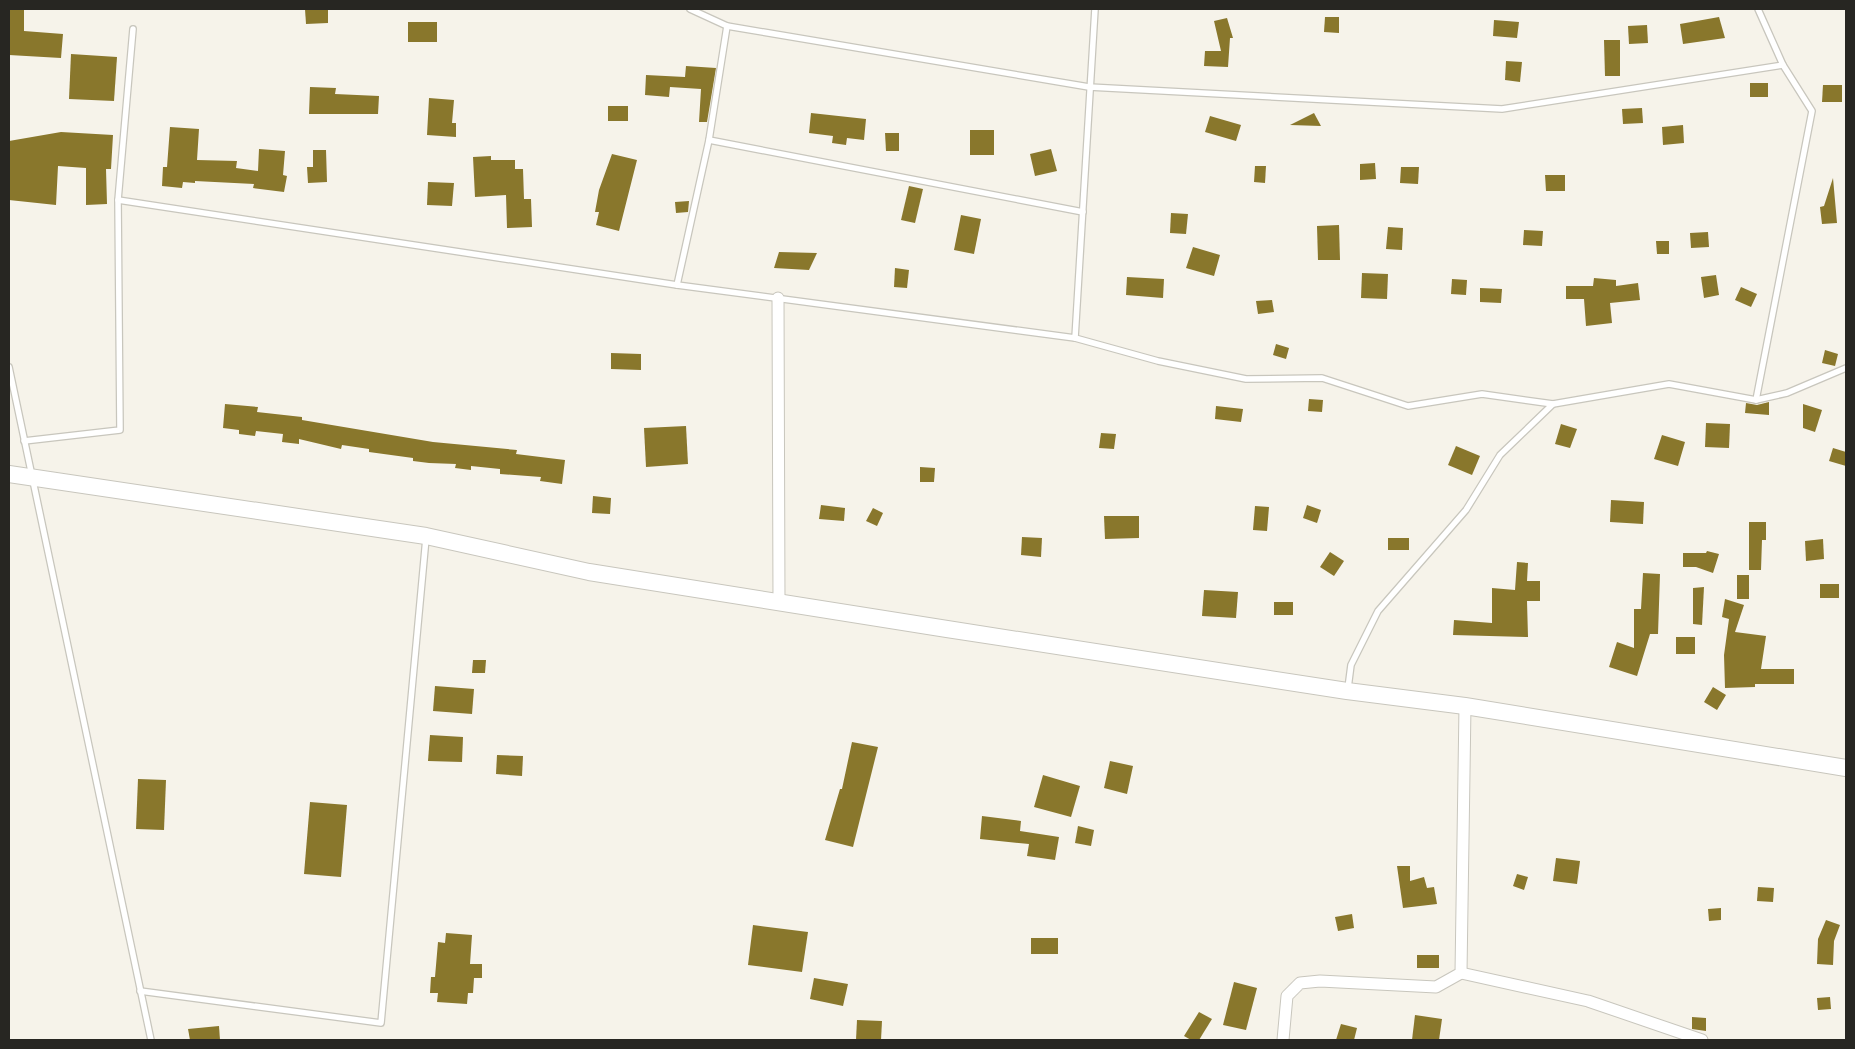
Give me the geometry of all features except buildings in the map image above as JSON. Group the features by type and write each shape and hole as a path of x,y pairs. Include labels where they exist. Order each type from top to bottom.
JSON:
{"main road":[{"path":"9,474 426,536 589,572 1347,690 1466,706 1846,768"}],"street":[{"path":"778,298 779,602"},
{"path":"1460,972 1466,706"},
{"path":"1282,1040 1286,996 1300,983 1320,981 1436,987 1460,972 1588,1001 1702,1040"}],"lane":[{"path":"690,9 727,26 1089,87 1502,109 1783,65"},
{"path":"1075,338 1095,9"},
{"path":"1756,400 1812,111 1783,65 1758,9"},
{"path":"677,285 709,140 727,26"},
{"path":"24,441 120,430 118,200 133,29"},
{"path":"709,140 1083,212"},
{"path":"118,200 677,285 1075,338 1158,361 1246,379 1322,378 1408,406 1482,394 1553,404 1669,384 1756,400 1787,393 1846,368"},
{"path":"9,367 151,1040"},
{"path":"1347,690 1351,665 1378,611 1466,510 1500,455 1553,404"},
{"path":"140,991 381,1023 426,536"}]}
